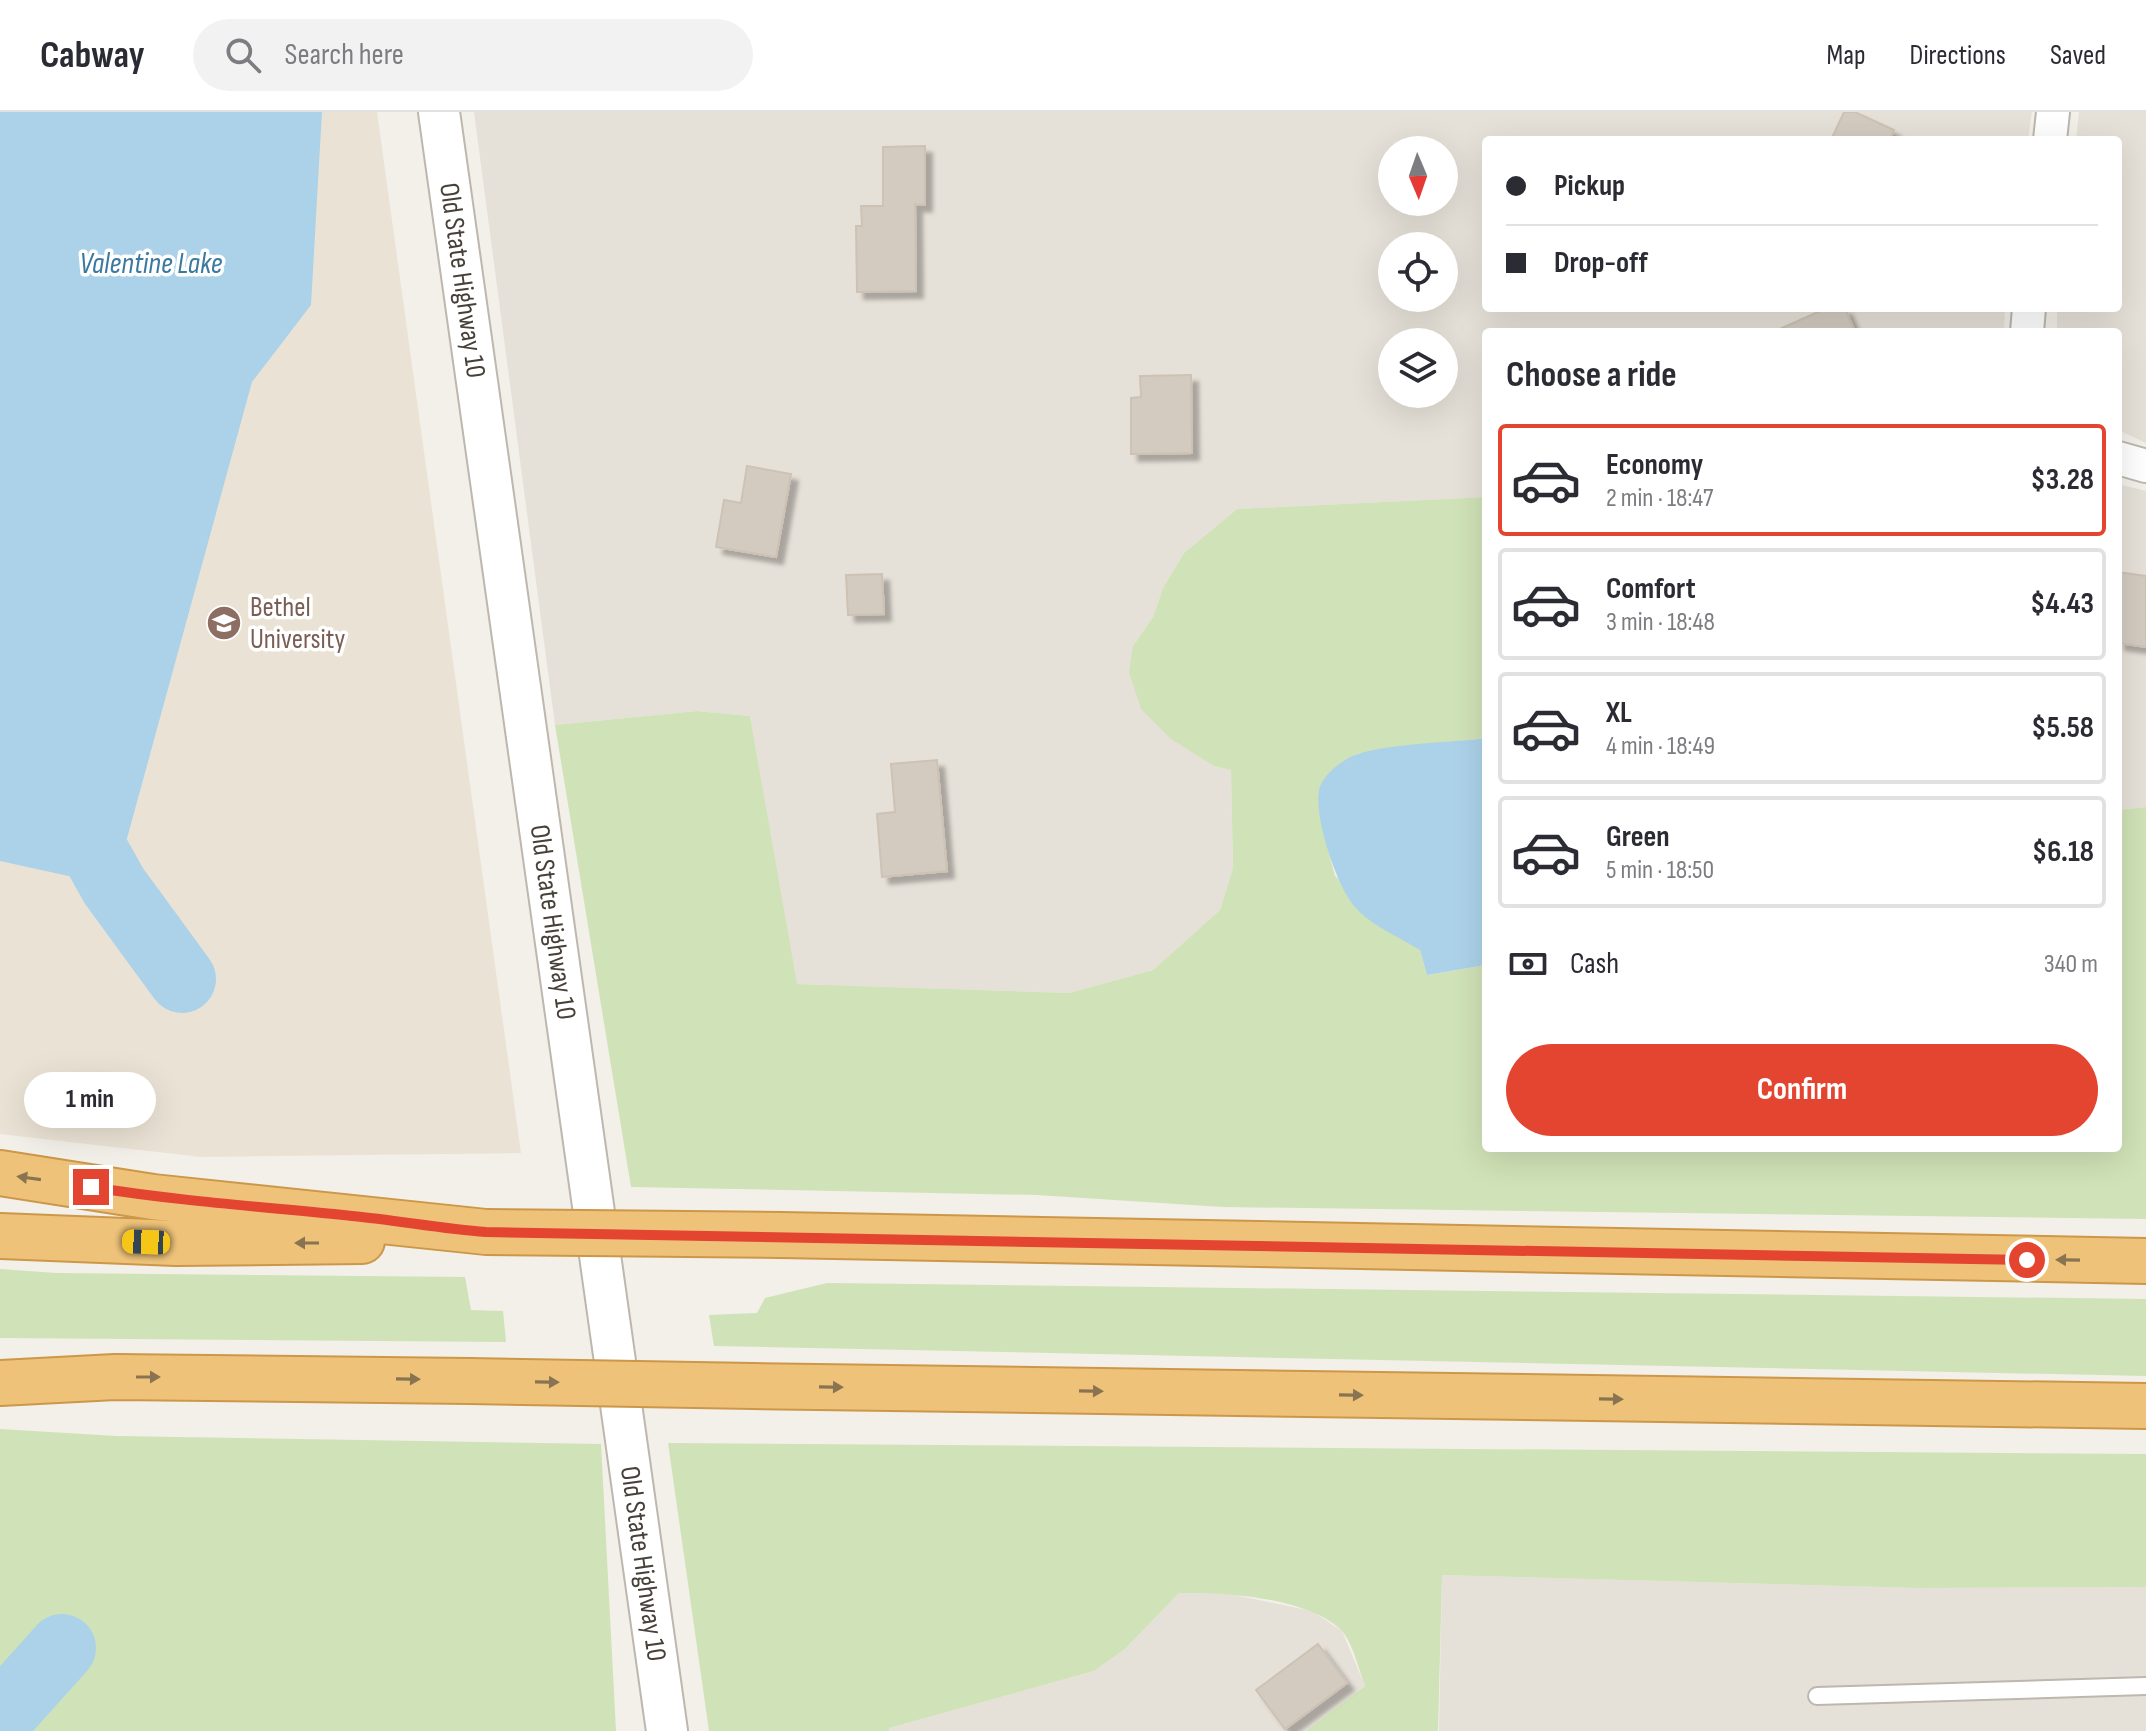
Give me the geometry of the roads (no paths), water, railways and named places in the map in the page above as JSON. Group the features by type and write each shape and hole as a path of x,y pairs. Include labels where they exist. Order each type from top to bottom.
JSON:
{"highway":[{"path":"0,1173 153,1197 357,1216 440,1229 486,1232 2146,1261"},
{"path":"0,1236 176,1243 348,1243 440,1229"},
{"path":"0,1371 70,1378"},
{"path":"0,1383 70,1378 312,1377 2146,1406"}],"street":[{"name":"Old State Highway 10","path":"439,112 667,1731"},
{"path":"2050,136 2053,112"},
{"path":"2122,459 2146,466"}],"lane":[{"path":"1817,1696 2146,1686"}],"water":[{"name":"Valentine Lake","path":"0,112 322,112 311,305 252,382 114,886 0,861"},
{"path":"1482,738 1482,966 1427,975 1420,950 1368,919 1354,906 1334,867 1320,817 1318,802 1321,784 1346,759 1372,750"}],"waterway":[{"path":"0,683 114,886 182,979"},
{"path":"0,1717 62,1648"}],"place":[{"name":"Bethel University","path":"224,623"}]}
